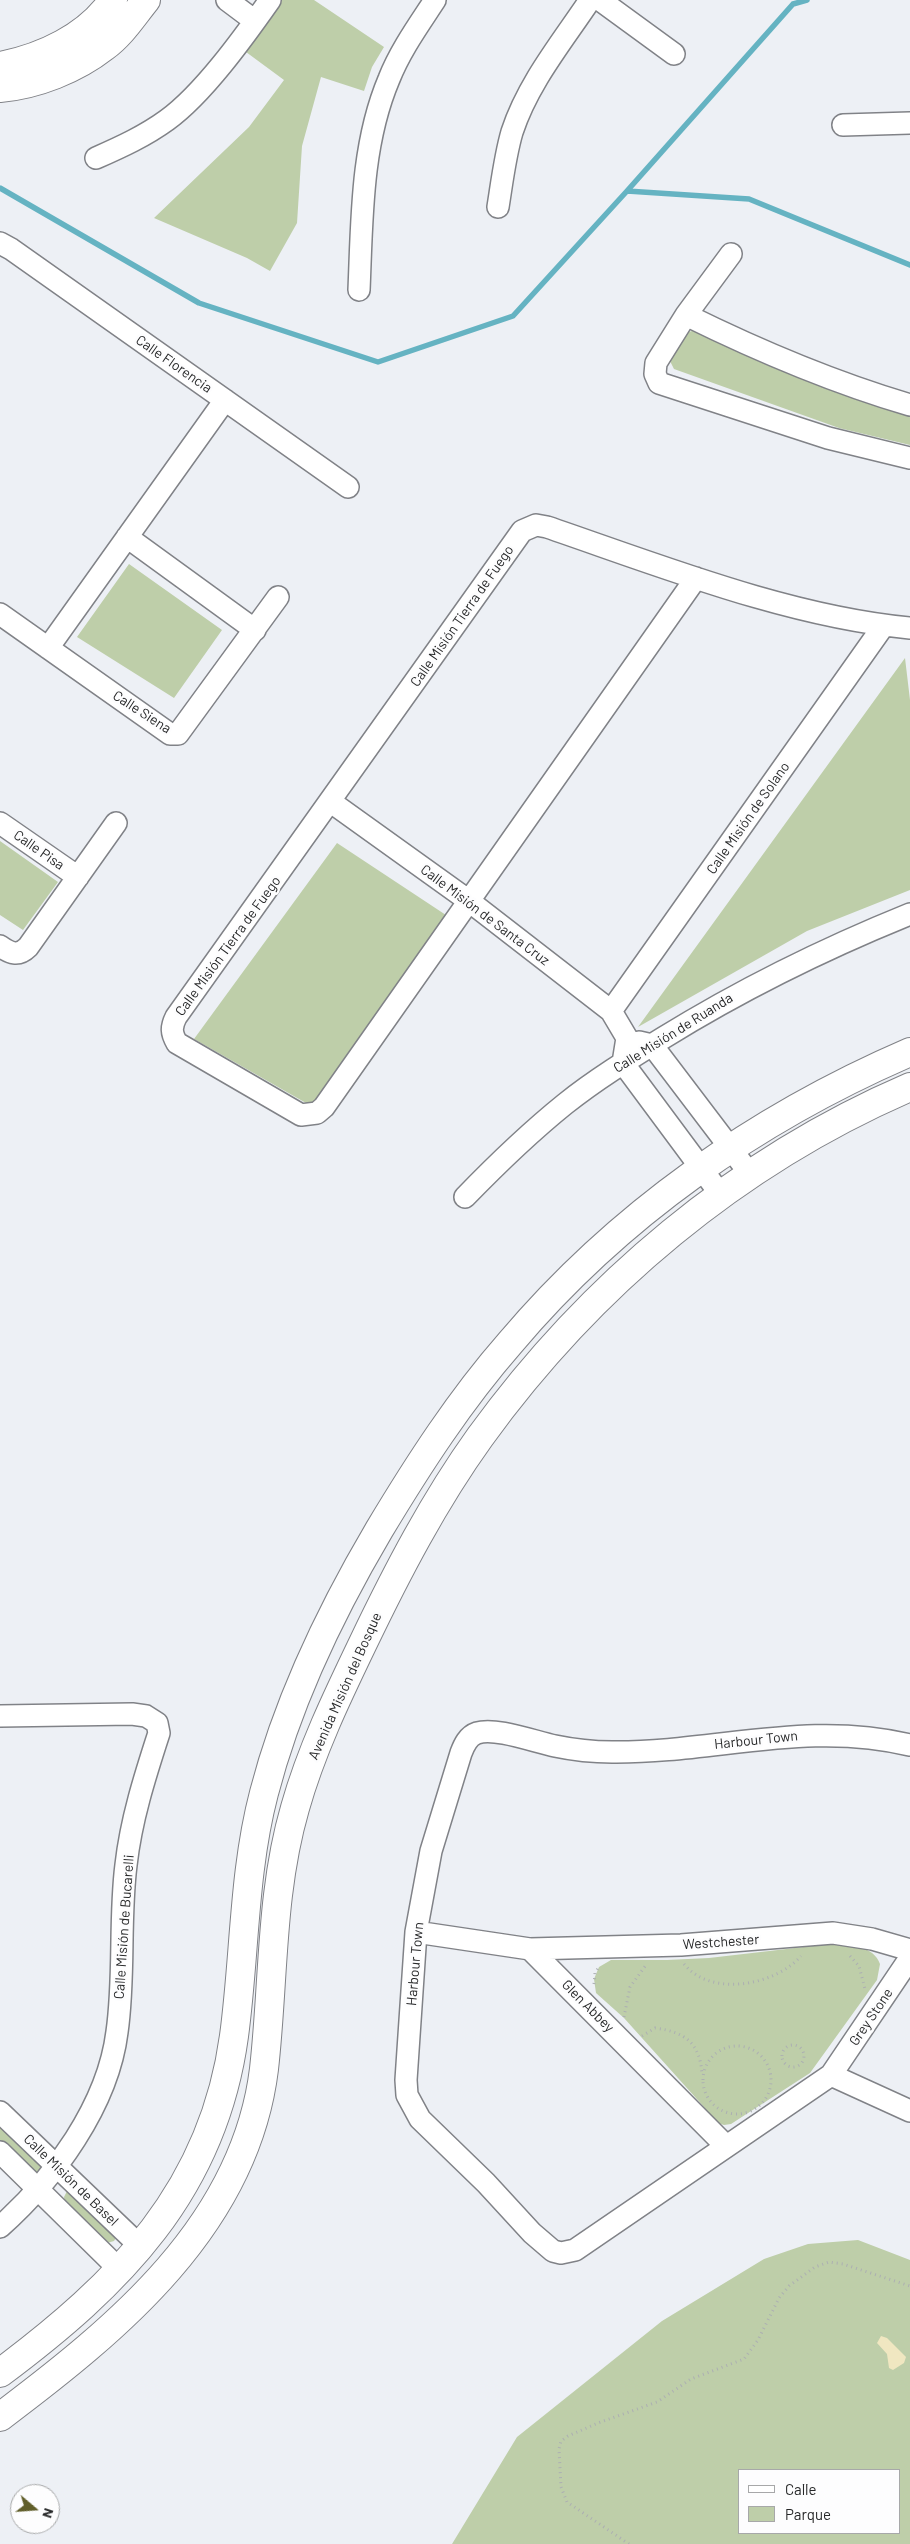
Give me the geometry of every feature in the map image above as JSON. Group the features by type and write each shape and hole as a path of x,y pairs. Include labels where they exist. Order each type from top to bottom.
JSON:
{"main road":[{"path":"0,66 23,61 58,47 84,30 114,0"},
{"path":"0,88 22,85 49,77 105,47 146,0"},
{"path":"0,2373 31,2350 120,2270 166,2216 190,2176 210,2130 224,2090 234,2040 250,1862 263,1796 277,1749 316,1647 364,1555 396,1502 457,1411 508,1345 546,1302 614,1237 701,1168 730,1148 820,1094 910,1052"},
{"name":"Avenida Misión del Bosque","path":"0,2417 91,2347 148,2291 200,2231 231,2178 245,2143 263,2073 277,1888 294,1811 326,1723 395,1578 448,1485 479,1439 548,1351 614,1282 655,1246 721,1194 750,1174 812,1136 910,1088"},
{"path":"395,1578 396,1502"}],"street":[{"path":"227,0 255,21"},
{"path":"359,290 363,197 380,103 400,55 435,0"},
{"path":"498,207 512,133 520,112 541,72 590,0"},
{"path":"600,0 674,54"},
{"path":"96,158 136,140 168,120 192,98 255,21 268,1"},
{"path":"843,125 910,123"},
{"name":"Calle Florencia","path":"0,243 348,486"},
{"path":"731,254 686,315 656,363 655,374 659,383 828,438 910,458"},
{"path":"686,315 759,351 841,383 910,405"},
{"path":"48,648 225,400"},
{"name":"Calle Misión Tierra de Fuego","path":"696,578 324,1106 316,1113 301,1115 177,1044 172,1035 172,1025 176,1017 331,802 522,531 529,526 546,527 696,578 808,610 884,625 910,628"},
{"path":"127,537 255,630"},
{"name":"Calle Siena","path":"0,614 170,734 178,734 278,597"},
{"name":"Calle Misión de Solano","path":"612,1011 884,625"},
{"name":"Calle Misión de Santa Cruz","path":"331,802 469,901 612,1011 627,1038"},
{"name":"Calle Pisa","path":"0,823 78,877"},
{"path":"0,946 14,954 22,953 116,823"},
{"name":"Calle Misión de Ruanda","path":"465,1197 528,1135 566,1103 623,1063 723,1001 769,976 834,945 910,914"},
{"path":"721,1194 623,1063 627,1038 652,1045 750,1174"},
{"name":"Calle Misión de Bucarelli","path":"0,1716 132,1714 146,1716 157,1723 158,1733 138,1804 126,1866 115,2046 107,2078 91,2112 56,2165 38,2190 0,2227"},
{"name":"Harbour Town","path":"831,2075 761,2125 726,2146 575,2250 561,2254 554,2251 532,2233 486,2183 420,2119 407,2095 406,2080 416,1932 431,1851 446,1796 463,1747 475,1733 492,1732 556,1746 613,1752 693,1747 806,1734 860,1736 910,1745"},
{"path":"416,1932 530,1948"},
{"name":"Westchester","path":"530,1948 681,1945 833,1933 872,1939 910,1950"},
{"name":"Glen Abbey","path":"530,1948 638,2039 726,2146"},
{"name":"Grey Stone","path":"831,2075 910,1958"},
{"path":"831,2075 910,2111"},
{"name":"Calle Misión de Basel","path":"0,2112 141,2247"},
{"path":"0,2152 120,2270"}],"path":[{"path":"846,1952 859,1966 865,1997 869,1991"},
{"path":"690,1959 681,1960 690,1971 698,1976 708,1980 739,1983 772,1977 787,1970 804,1954"},
{"path":"644,1960 652,1960"},
{"path":"596,1993 594,1985 595,1973 605,1962"},
{"path":"624,2018 630,1987 636,1977 649,1963"},
{"path":"617,2012 630,2024"},
{"path":"638,2039 655,2028 686,2038 699,2054 704,2091 718,2109 739,2115 750,2112"},
{"path":"793,2045 800,2047 804,2053 804,2060 796,2067 788,2067 782,2058 786,2048 793,2045"},
{"path":"702,2080 710,2059 718,2051 734,2046 751,2048 761,2055 768,2064 771,2075 771,2087 760,2106"},
{"path":"737,2120 774,2097"},
{"path":"629,2544 567,2502 561,2487 559,2449 561,2441 598,2423 658,2402 691,2379 744,2359 758,2340 779,2298 789,2286 814,2266 829,2262 843,2264 910,2286"}],"green space":[{"path":"279,0 314,0 384,47 372,67 364,91 321,77 302,146 297,223 270,271 247,258 154,218 249,127 284,80 246,52"},
{"path":"697,329 794,375 896,412 910,415 910,445 839,428 674,369 669,359 689,332"},
{"path":"129,564 222,630 174,698 77,637"},
{"path":"905,658 910,700 910,890 807,931 638,1027"},
{"path":"0,841 58,882 23,930 0,915"},
{"path":"337,843 455,921 320,1111 194,1039"},
{"path":"821,1945 855,1946 870,1952 880,1964 877,1980 810,2073 731,2124 724,2125 712,2121 704,2107 624,2018 596,1993 594,1979 599,1967 611,1960 709,1958"},
{"path":"0,2125 42,2166 40,2173 34,2175 0,2143"},
{"path":"72,2190 117,2236 114,2241 107,2243 65,2203 64,2197 67,2191"},
{"path":"858,2240 910,2260 910,2544 452,2544 517,2437 662,2321 764,2259 808,2244"}],"sand":[{"path":"881,2336 887,2338 906,2357 904,2363 893,2370 889,2368 887,2354 877,2343"}],"waterway":[{"path":"627,191 793,4 807,0"},
{"path":"0,188 199,303 378,362 513,316 627,191 749,199 910,265"}]}
